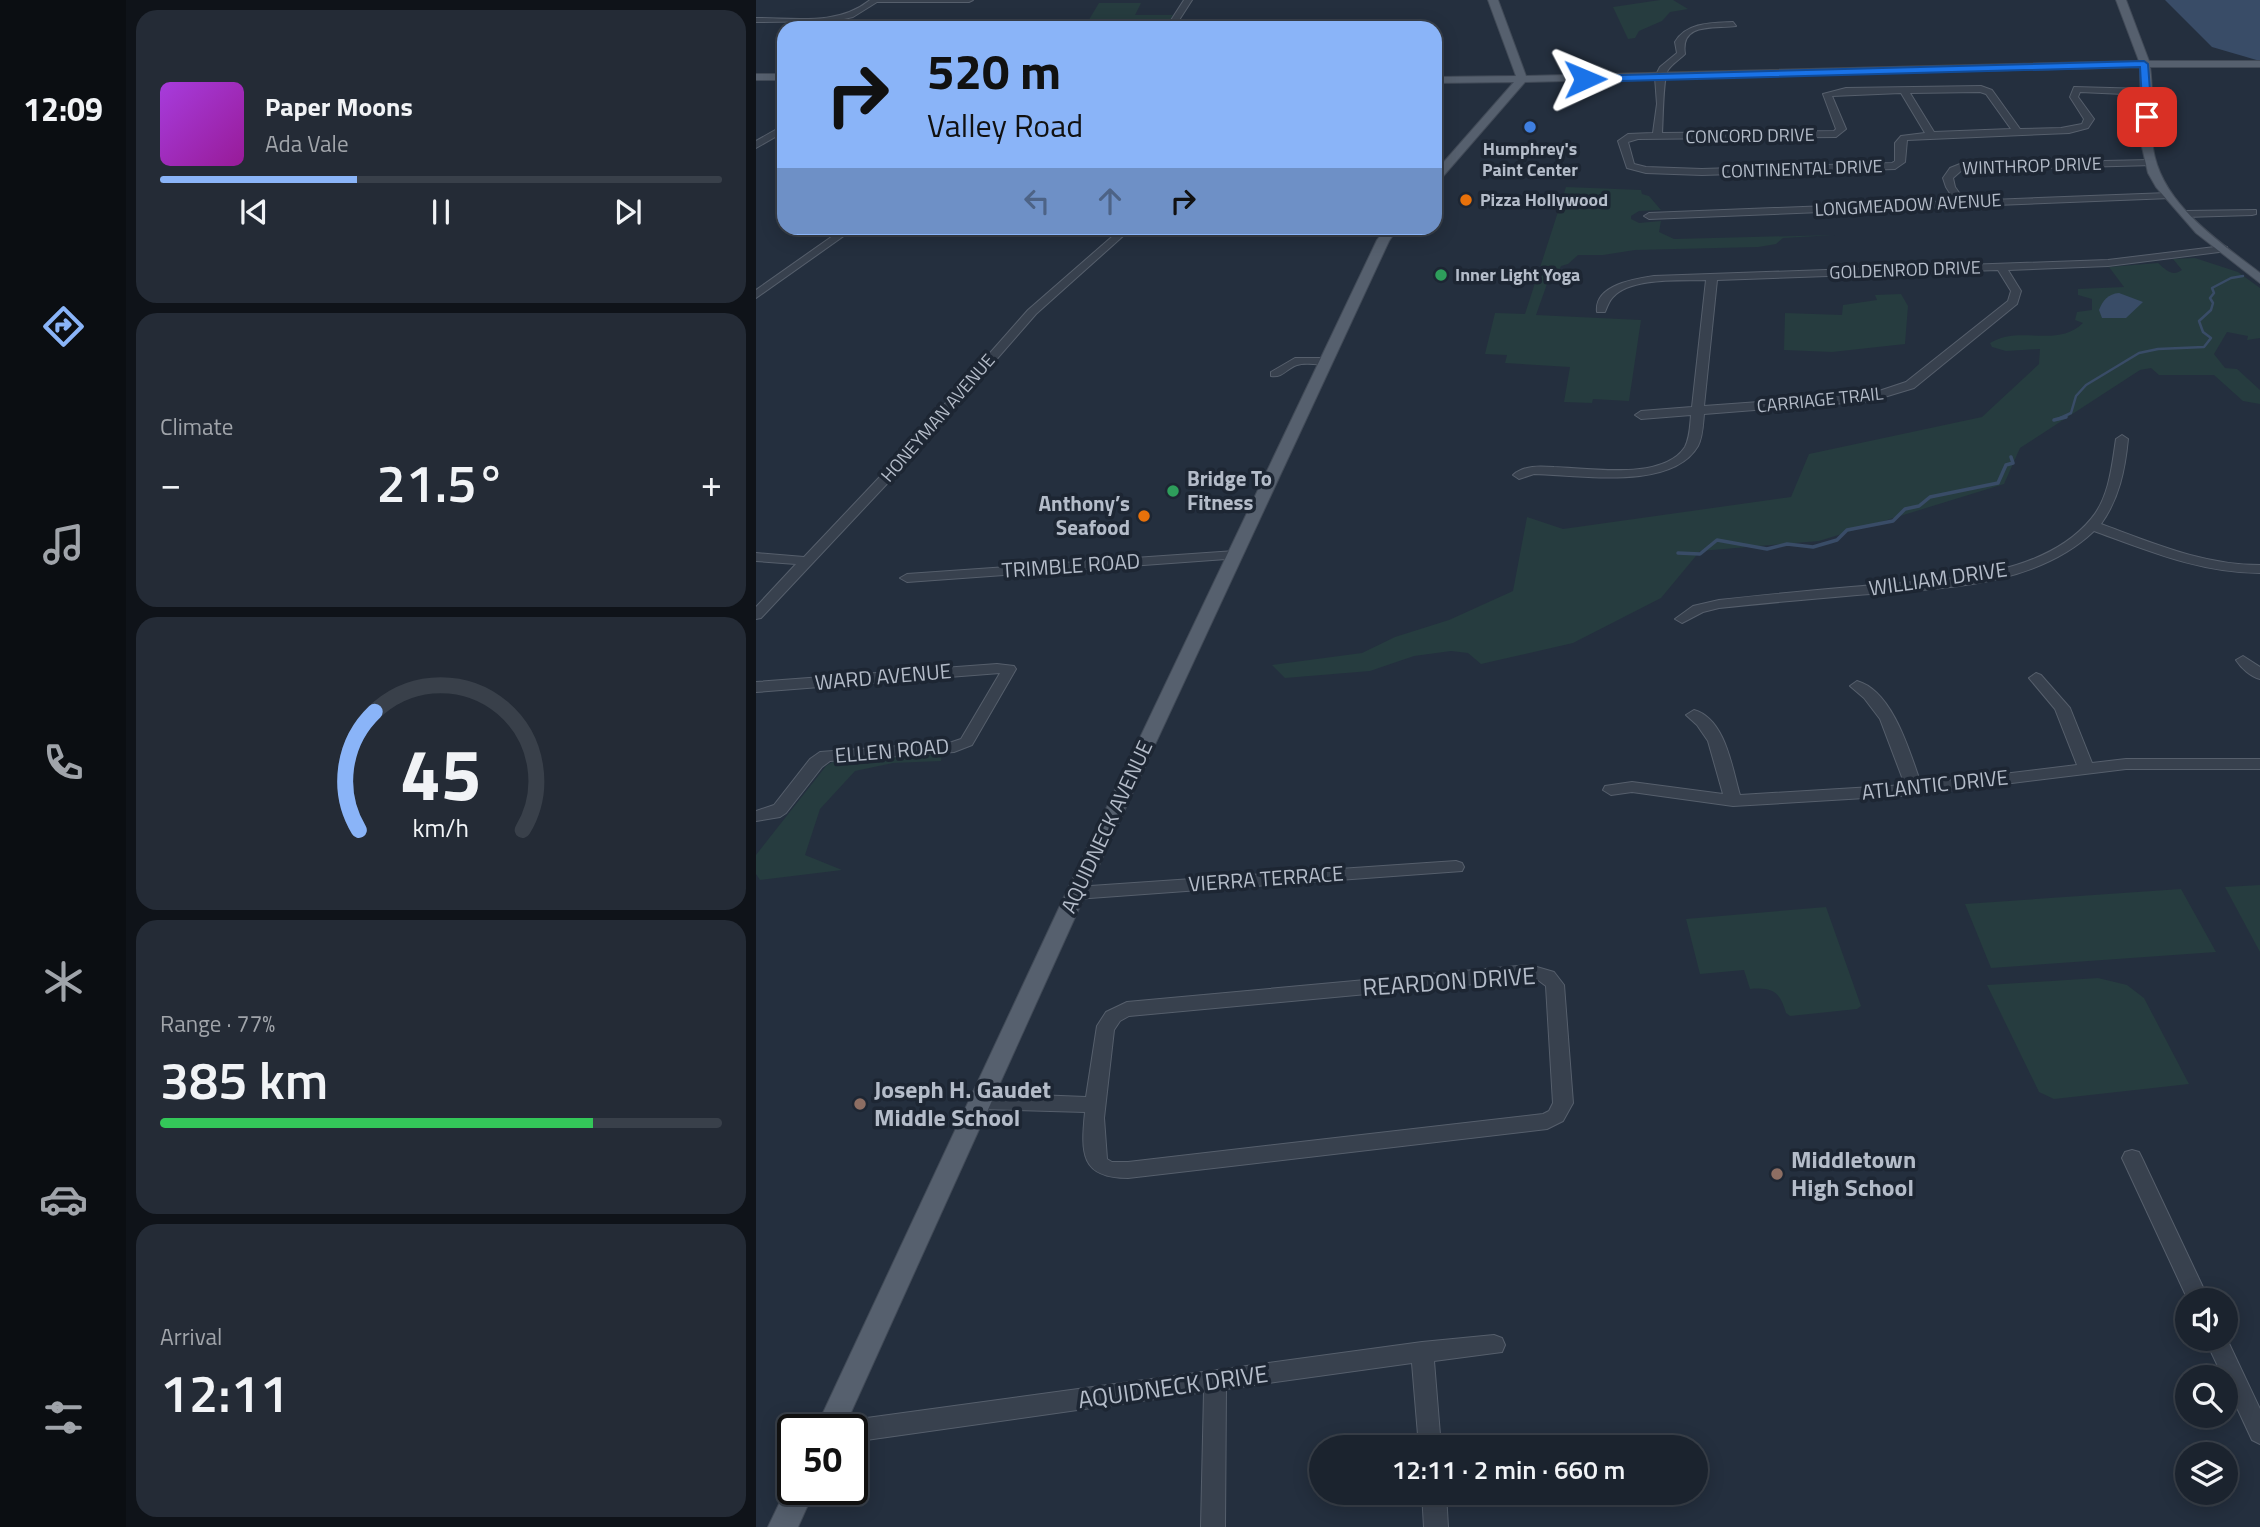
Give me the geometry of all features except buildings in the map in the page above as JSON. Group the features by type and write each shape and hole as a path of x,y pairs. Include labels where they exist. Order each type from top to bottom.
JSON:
{"main road":[{"path":"1493,0 1522,79"},
{"path":"2120,0 2144,64 2154,173 2168,196 2185,214 2260,279"},
{"path":"1442,80 2144,64 2260,64"},
{"path":"756,77 777,77"},
{"path":"1442,171 1522,79"},
{"name":"AQUIDNECK AVENUE","path":"836,1414 1076,893 1386,235"},
{"path":"783,1527 793,1505"}],"street":[{"path":"756,20 836,18 859,12 875,0 969,0"},
{"path":"1174,21 1188,0"},
{"path":"1657,136 1661,104 1660,77 1663,69 1681,54 1679,42 1685,33 1707,26 1733,24"},
{"name":"CONCORD DRIVE","path":"1657,136 1836,134 1841,129 1827,93 1964,89 1989,92 2017,132"},
{"name":"CONTINENTAL DRIVE","path":"1657,136 1625,138 1625,155 1630,166 1646,170 1702,172 1895,166 1900,162 1900,142 1904,138 2077,129 2085,126 2089,119 2074,97 2077,89 2146,92"},
{"path":"1904,90 1931,135"},
{"path":"756,145 777,132"},
{"name":"WINTHROP DRIVE","path":"1961,202 1947,183 1949,174 1960,167 2151,163"},
{"name":"LONGMEADOW AVENUE","path":"1649,216 2168,196"},
{"path":"2185,214 2252,212"},
{"path":"756,295 840,235"},
{"name":"HONEYMAN AVENUE","path":"756,615 895,468 1032,312 1119,235"},
{"name":"GOLDENROD DRIVE","path":"1601,310 1608,294 1633,282 2108,263 2223,249"},
{"name":"CARRIAGE TRAIL","path":"1641,415 1871,397 1899,391 1918,380 2014,302 2016,291 2001,267"},
{"path":"1519,475 1533,470 1631,474 1659,470 1685,457 1691,449 1698,410 1712,278"},
{"path":"1275,374 1295,361 1326,360"},
{"name":"WILLIAM DRIVE","path":"1682,619 1698,609 1719,604 1941,582 1997,573 2037,561 2063,549 2093,526 2108,500 2116,477 2122,439"},
{"path":"2093,526 2208,565 2260,569"},
{"name":"TRIMBLE ROAD","path":"907,578 1234,555"},
{"path":"756,556 808,561"},
{"path":"2244,660 2260,675"},
{"name":"WARD AVENUE","path":"756,687 1009,669"},
{"name":"ELLEN ROAD","path":"756,816 774,813 780,808 826,756 954,747 967,742 1009,669"},
{"path":"2036,678 2062,708 2086,767"},
{"path":"1857,686 1874,696 1882,708 1915,790"},
{"path":"1694,715 1705,721 1712,733 1733,801"},
{"name":"ATLANTIC DRIVE","path":"1611,790 1632,787 1733,801 1915,790 2086,767 2154,763 2260,764"},
{"name":"VIERRA TERRACE","path":"1076,893 1456,867"},
{"name":"REARDON DRIVE","path":"1530,972 1551,978 1555,985 1563,1103 1556,1116 1547,1121 1110,1170 1098,1164 1094,1154 1096,1105 1105,1030 1116,1013 1127,1009 1530,972"},
{"path":"980,1101 1096,1105"},
{"path":"2132,1158 2192,1288"},
{"name":"AQUIDNECK DRIVE","path":"868,1429 1422,1352 1494,1345"},
{"path":"2222,1351 2260,1433"},
{"path":"1422,1352 1429,1435"},
{"path":"1213,1527 1215,1382"},
{"path":"1435,1505 1437,1527"}],"green space":[{"path":"1673,0 1688,9 1670,12 1662,21 1639,31 1635,38 1628,39 1613,7"},
{"path":"1099,3 1141,3 1135,15 1173,15 1169,21 1088,21"},
{"path":"1566,187 1641,190 1642,194 1649,196 1661,210 1639,211 1631,216 1631,219 1639,223 1661,221 1659,232 1674,239 1835,235 1783,238 1776,244 1758,247 1635,250 1603,255 1578,255 1568,264 1561,266 1554,282 1547,284 1536,315 1641,320 1629,401 1593,399 1592,403 1564,402 1570,367 1505,363 1507,355 1485,354 1495,313 1525,314"},
{"path":"2195,258 2238,272 2260,288 2260,338 2247,340 2248,336 2227,332 2214,354 2225,368 2237,369 2260,390 2260,404 2243,401 2214,375 2159,375 2151,368 2140,370 2020,448 2004,484 1819,541 1700,551 1661,598 1573,643 1481,664 1468,653 1451,651 1414,656 1370,671 1285,678 1272,665 1362,653 1395,637 1449,620 1513,591 1527,517 1563,529 1791,497 1809,454 1982,417 2039,364 2040,349 2006,351 1992,347 1990,343 2013,336 2050,336 2072,331 2083,323 2075,320 2077,312 2092,310 2092,299 2078,295 2078,289 2124,287 2109,267 2158,263 2169,272 2175,273 2182,270 2173,259"},
{"path":"1901,294 1908,306 1905,344 1832,352 1784,350 1785,313 1842,315 1843,305 1877,300 1875,295"},
{"path":"942,752 941,761 893,763 855,771 820,809 805,855 842,870 760,880 756,874 756,855 826,766 834,761"},
{"path":"2260,885 2260,952 2225,887"},
{"path":"2181,889 2216,952 1991,968 1965,904"},
{"path":"1826,907 1861,1006 1857,1009 1790,1016 1774,992 1750,989 1744,970 1700,974 1686,919"},
{"path":"2098,978 2127,985 2144,998 2189,1084 2054,1099 2039,1092 1987,985"}],"water":[{"path":"2165,0 2260,0 2260,61 2212,47"},
{"path":"2119,293 2143,302 2126,318 2102,318 2099,310 2102,303 2109,296"}],"waterway":[{"path":"2058,419 2071,413 2076,396 2086,385 2139,353 2158,349 2204,347 2211,338 2203,332 2199,321 2211,310 2213,303 2210,298 2214,293 2212,288 2231,278 2243,276"},
{"path":"2058,419 2066,417"},
{"path":"2054,420 2058,419"},
{"path":"1678,553 1700,554 1717,540 1767,549 1787,544 1813,547 1837,540 1847,530 1893,521 1905,509 1919,506 1930,497 1998,483 2006,465 2013,463 2011,457"}],"place":[{"name":"Humphrey's Paint Center","path":"1530,127"},
{"name":"Pizza Hollywood","path":"1466,200"},
{"name":"Inner Light Yoga","path":"1441,275"},
{"name":"Bridge To Fitness","path":"1173,491"},
{"name":"Anthony’s Seafood","path":"1144,516"},
{"name":"Joseph H. Gaudet Middle School","path":"860,1104"},
{"name":"Middletown High School","path":"1777,1174"}],"route":[{"path":"1585,79 2144,64 2147,117"}]}
